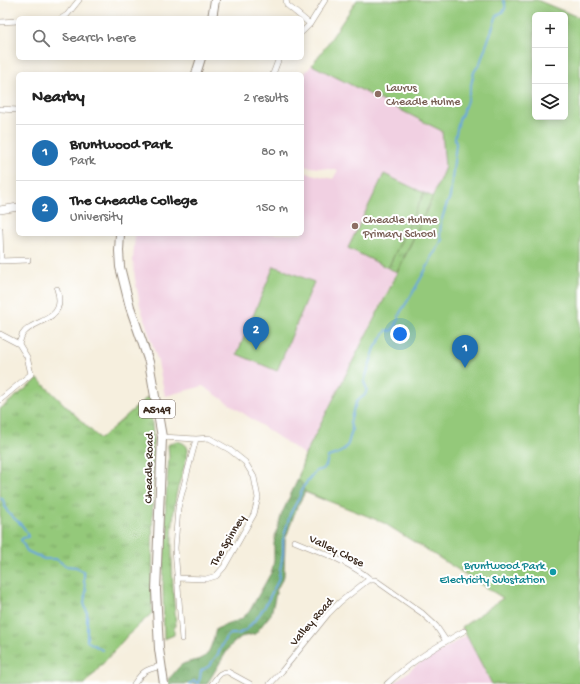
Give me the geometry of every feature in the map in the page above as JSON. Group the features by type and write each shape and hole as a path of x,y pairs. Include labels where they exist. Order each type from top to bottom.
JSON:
{"main road":[{"path":"212,16 215,0"},
{"path":"197,72 200,60"},
{"name":"Cheadle Road","path":"120,236 120,267 130,307 149,362 162,437 156,590 159,649 164,684"}],"street":[{"path":"65,16 79,0"},
{"path":"286,0 287,6 300,16"},
{"path":"304,30 310,24 325,0"},
{"path":"304,19 310,24"},
{"path":"0,22 16,22"},
{"path":"274,72 278,60"},
{"path":"0,109 16,110"},
{"path":"0,210 16,207"},
{"path":"0,230 1,261 28,260"},
{"path":"19,344 22,334 32,326 52,316 58,309 59,301 57,288"},
{"path":"0,334 19,344 27,357 31,374 0,400"},
{"name":"The Spinney","path":"162,437 196,439 209,438 230,450 245,462 254,477 258,498 254,514 224,567 216,576 206,579 177,578"},
{"path":"182,639 175,548 178,508 196,439"},
{"name":"Valley Close","path":"294,541 350,565 371,580"},
{"name":"Valley Road","path":"270,684 282,672 334,608 368,580 371,580"},
{"path":"371,580 388,588 432,621 440,630 446,641"},
{"path":"387,684 406,667 464,631"},
{"path":"134,684 141,674 148,669 161,666"},
{"path":"212,684 220,674 223,672 228,672 250,684"}],"shaded area":[{"path":"357,0 442,131 445,167 433,197 424,193 388,268 397,272 305,455 203,386 165,396 158,362 140,305 133,260 135,236 304,236 304,172 333,179 338,170 304,166 304,77 306,71 326,46"},
{"path":"467,635 492,684 393,684 417,665"}],"green space":[{"path":"357,0 537,0 566,12 532,12 532,120 568,120 568,13 580,18 580,684 492,684 462,627 503,598 384,523 305,492 301,482 298,479 305,455 393,282 431,201 445,167 442,131 312,65"},
{"path":"471,113 324,500 305,492 296,509 285,540 284,576 277,589 271,614 255,634 241,637 230,646 207,684 168,684 168,679 177,669 185,663 202,658 209,652 216,629 241,619 249,612 272,571 275,537 282,513 298,479 305,455 408,275"},
{"path":"384,174 424,193 388,268 348,248"},
{"path":"424,193 433,197 397,272 388,268"},
{"path":"274,266 314,282 277,371 237,354"},
{"path":"38,379 100,439 150,395 153,437 152,613 127,636 85,684 0,684 0,409"},
{"path":"176,441 187,446 188,450 176,495 172,527 172,577 176,626 174,628 174,635 164,639 163,586 169,457 168,445"}],"waterway":[{"path":"189,684 194,681 198,683 201,671 209,666 218,654 226,637 246,630 264,608 278,581 283,554 283,540 290,514 303,487 316,471 323,469 326,466 328,457 344,450 348,444 352,430 350,423 353,411 357,401 365,395 367,389 364,382 375,348 387,330 391,331 395,327 400,313 442,240 440,235 441,222 450,197 456,144 455,138 459,120 468,98 474,72 480,63 496,18 505,8 503,0"},
{"path":"0,498 2,498 7,511 25,529 28,537 21,540 27,551 44,559 56,559 66,566 76,567 84,572 86,591 84,603 87,612 87,641 102,650"}],"place":[{"name":"Laurus Cheadle Hulme","path":"378,94"},
{"name":"Cheadle Hulme Primary School","path":"355,226"},
{"name":"The Cheadle College","path":"256,350"},
{"name":"Bruntwood Park","path":"465,368"},
{"name":"Bruntwood Park Electricity Substation","path":"553,572"}]}
